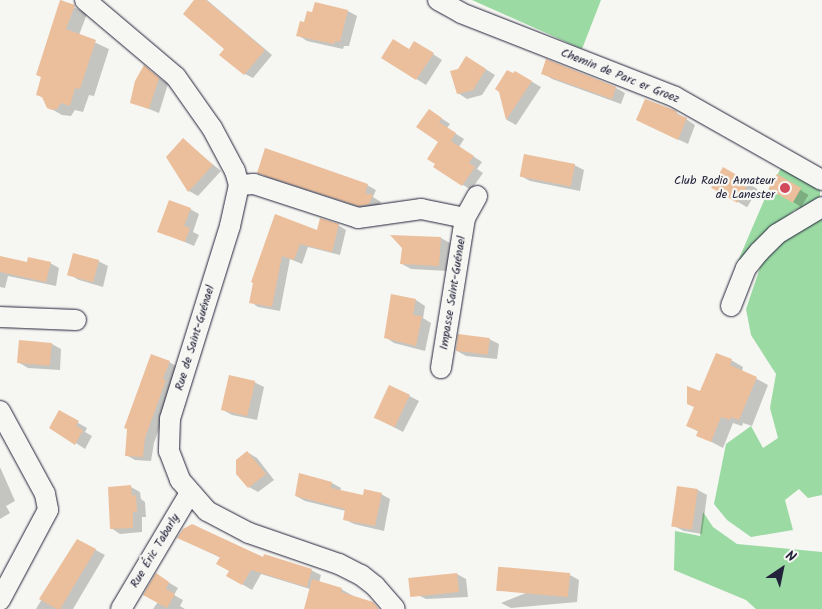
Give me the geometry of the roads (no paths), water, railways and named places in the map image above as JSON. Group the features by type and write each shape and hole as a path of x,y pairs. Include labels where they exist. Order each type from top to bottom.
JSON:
{"street":[{"path":"85,0 176,77 212,128 236,171 239,185"},
{"name":"Chemin de Parc er Groez","path":"438,0 461,13 675,97 822,180"},
{"name":"Impasse Saint-Guénael","path":"239,185 254,184 358,218 421,209 465,218"},
{"name":"Rue de Saint-Guénael","path":"239,185 230,226 170,419 169,451 180,480 207,511 230,524 340,564 361,575 375,586 396,609"},
{"name":"Impasse Saint-Guénael","path":"441,368 465,218 476,196"},
{"path":"731,306 746,268 759,252 777,234 822,207"},
{"path":"0,317 76,320"},
{"path":"0,411 45,494 48,510 0,600"},
{"name":"Rue Éric Tabarly","path":"121,609 190,493"}],"place":[{"name":"Club Radio Amateur de Lanester","path":"785,188"}]}
